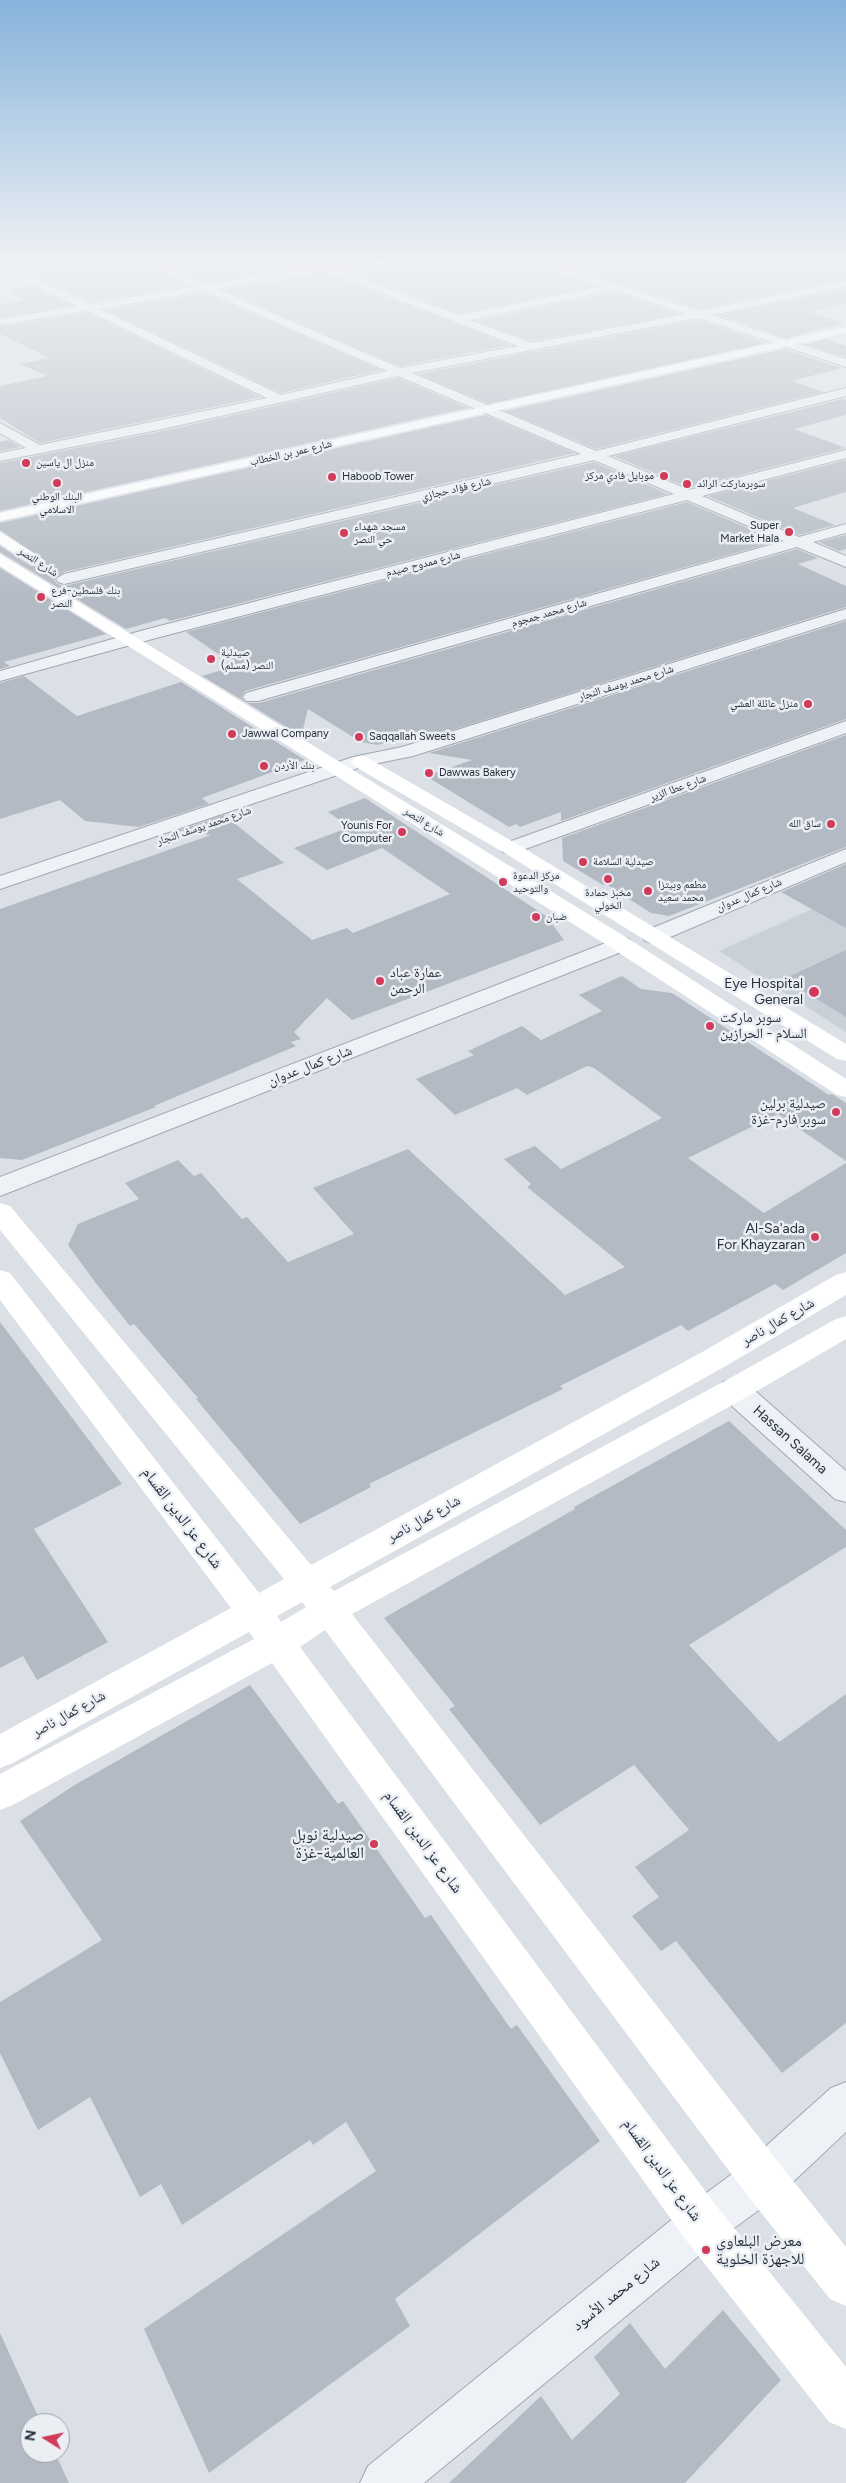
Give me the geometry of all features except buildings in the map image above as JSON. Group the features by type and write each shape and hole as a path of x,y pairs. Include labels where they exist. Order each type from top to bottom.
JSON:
{"main road":[{"name":"شارع عمر بن الخطاب","path":"0,517 638,377"},
{"name":"شارع النصر","path":"0,537 64,579 141,637 356,769 510,848 846,1054"},
{"name":"شارع النصر","path":"0,559 252,697 356,769 620,944 846,1090"},
{"path":"0,1212 318,1597 763,2180 846,2283"},
{"name":"شارع عز الدين القسام","path":"0,1280 277,1642 702,2224 846,2405"},
{"name":"شارع كمال ناصر","path":"0,1793 277,1642 318,1597 705,1364 846,1282"},
{"name":"شارع كمال ناصر","path":"0,1752 254,1613 318,1597 734,1390 846,1326"}],"street":[{"path":"234,377 280,399"},
{"path":"0,457 378,377"},
{"path":"410,377 846,562"},
{"name":"شارع فؤاد حجازي","path":"64,579 596,455 846,392"},
{"path":"0,427 39,450"},
{"name":"شارع ممدوح صيدم","path":"0,676 141,637 846,454"},
{"name":"شارع محمد جمجوم","path":"252,697 846,528"},
{"name":"شارع محمد يوسف النجار","path":"0,893 77,870 406,752 846,614"},
{"name":"شارع عطا الزير","path":"510,848 846,727"},
{"name":"شارع محمد يوسف النجار","path":"0,882 356,769"},
{"name":"شارع كمال عدوان","path":"653,936 846,855"},
{"name":"شارع كمال عدوان","path":"0,1187 620,944"},
{"name":"Hassan Salama","path":"734,1390 846,1490"},
{"name":"شارع محمد الأسود","path":"385,2483 702,2224 763,2180 846,2103"}],"shaded area":[{"name":"Eye Hospital General","path":"846,894 846,1032 719,951"}],"place":[{"name":"منزل ال ياسين","path":"26,463"},
{"name":"موبايل فادي مركز","path":"664,476"},
{"name":"Haboob Tower","path":"332,477"},
{"name":"البنك الوطني الاسلامي","path":"57,483"},
{"name":"سوبرماركت الرائد","path":"687,484"},
{"name":"Super Market Hala","path":"789,532"},
{"name":"مسجد شهداء حي النصر","path":"344,533"},
{"name":"بنك فلسطين-فرع النصر","path":"41,597"},
{"name":"صيدلية النصر (مسلم)","path":"211,659"},
{"name":"منزل عائلة العشي","path":"808,704"},
{"name":"Jawwal Company","path":"232,734"},
{"name":"Saqqallah Sweets","path":"359,737"},
{"name":"بنك الأردن","path":"264,766"},
{"name":"Dawwas Bakery","path":"429,773"},
{"name":"ساق الله","path":"831,824"},
{"name":"Younis For Computer","path":"402,832"},
{"name":"صيدلية السلامة","path":"583,862"},
{"name":"مخبز حمادة الخولي","path":"608,879"},
{"name":"مركز الدعوة والتوحيد","path":"503,882"},
{"name":"مطعم وبيتزا محمد سعيد","path":"648,891"},
{"name":"ضبان","path":"536,917"},
{"name":"عمارة عباد الرحمن","path":"380,981"},
{"name":"Eye Hospital General","path":"814,992"},
{"name":"سوبر ماركت السلام - الحرازين","path":"710,1026"},
{"name":"صيدلية برلين سوبر فارم-غزة","path":"836,1112"},
{"name":"Al-Sa'ada For Khayzaran","path":"815,1237"},
{"name":"صيدلية نوبل العالمية-غزة","path":"374,1844"},
{"name":"معرض البلعاوي للاجهزة الخلوية","path":"706,2250"}]}
